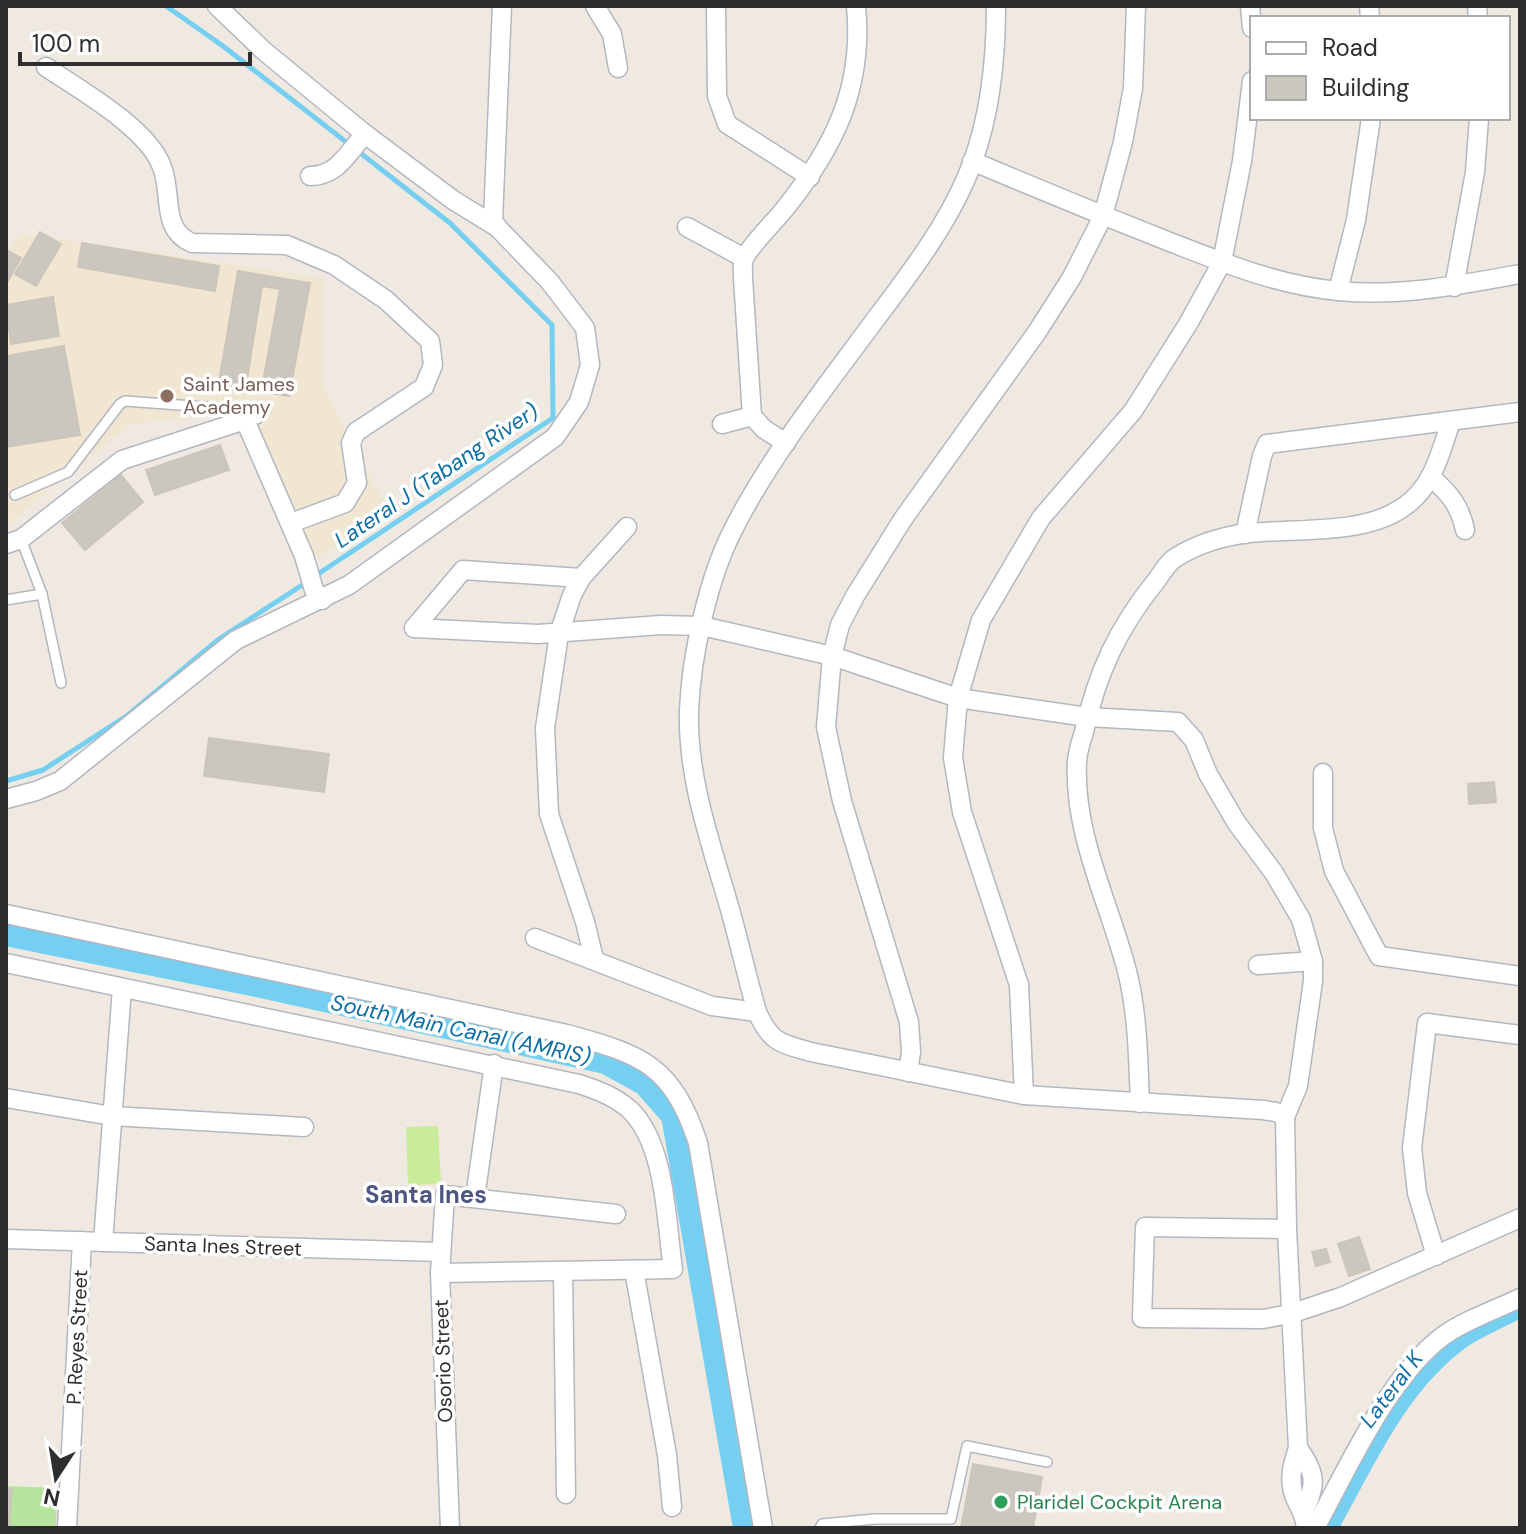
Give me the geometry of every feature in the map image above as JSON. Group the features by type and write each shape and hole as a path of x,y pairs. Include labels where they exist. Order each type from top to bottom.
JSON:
{"street":[{"path":"217,6 362,137 497,227"},
{"path":"6,799 60,781 236,640 398,552 555,437 579,402 590,365 585,328 550,282 493,220 502,6"},
{"path":"595,6 612,34 618,68"},
{"path":"716,6 717,96 727,124 810,177"},
{"path":"786,443 764,429 752,416 744,258 810,177 829,147 855,76 856,6"},
{"path":"996,6 996,57 985,116 972,161 952,206 913,269 786,443 733,529 716,568 702,626 689,712 704,825 757,1012 766,1033 778,1043 1024,1095 1263,1110 1285,1117"},
{"path":"908,1072 911,1052 909,1022 842,801 826,727 832,656 840,625 855,596 903,519 1037,332 1072,277 1103,216 1123,142 1133,88 1136,6"},
{"path":"46,67 139,134 162,166 172,225 179,237 192,243 287,245 334,265 386,300 430,341 433,365 424,387 356,432 351,443 357,483 345,503 291,523"},
{"path":"1024,1095 1019,985 962,812 953,758 958,698 981,620 1041,518 1133,411 1188,324 1222,262 1242,161 1250,97"},
{"path":"1338,291 1356,220 1371,120"},
{"path":"1454,287 1475,172 1479,120"},
{"path":"310,176 322,176 346,159 362,137"},
{"path":"972,161 1222,262 1292,283 1338,291 1384,293 1454,287 1520,274"},
{"path":"687,227 744,258"},
{"path":"1245,534 1267,444 1520,412"},
{"path":"722,424 752,416"},
{"path":"13,542 122,460 245,420 291,523 318,595"},
{"path":"1140,1103 1138,1027 1127,973 1089,854 1078,807 1077,759 1106,656 1138,602 1173,560 1204,544 1245,534 1365,524 1406,506 1432,478 1451,421"},
{"path":"1432,478 1452,496 1462,515 1465,530"},
{"path":"594,959 549,814 545,728 559,634 581,578 627,527"},
{"path":"581,578 462,564 414,628 559,634 661,625 702,626 832,656 958,698 1087,717 1178,722 1194,740 1208,774 1236,822 1274,873 1301,919 1313,961 1298,1086 1285,1117 1290,1314 1298,1448 1291,1468 1293,1494 1305,1520"},
{"path":"1323,773 1323,828 1334,871 1379,956 1520,976"},
{"path":"6,914 567,1034 613,1047 643,1061 672,1085 688,1112 698,1143 763,1528"},
{"path":"535,938 712,1006 757,1012"},
{"path":"1258,965 1313,961"},
{"path":"6,963 579,1084 610,1095 630,1110 650,1136 660,1173 673,1269 440,1273"},
{"path":"103,1242 122,988"},
{"path":"1436,1256 1417,1193 1412,1148 1427,1023 1520,1035"},
{"path":"494,1064 475,1198 616,1214"},
{"path":"6,1098 112,1116 304,1127"},
{"name":"Osorio Street","path":"450,1528 440,1252 445,1195 475,1198"},
{"path":"1287,1229 1145,1227 1142,1318 1263,1319 1290,1314 1341,1297 1520,1218"},
{"name":"Santa Ines Street","path":"6,1239 440,1252"},
{"name":"P. Reyes Street","path":"67,1528 82,1241"},
{"path":"634,1270 667,1455 672,1507"},
{"path":"563,1271 566,1494"},
{"path":"1315,1528 1378,1413 1420,1356 1445,1334 1520,1298"}],"lane":[{"path":"15,495 68,472 125,401 256,411 257,419 245,420"},
{"path":"13,542 42,594 61,683"},
{"path":"6,600 42,594"},
{"path":"820,1528 822,1524 875,1519 951,1519 967,1446 1047,1462"}],"shaded area":[{"name":"Saint James Academy","path":"21,233 323,278 322,383 390,516 311,561 251,409 130,425 6,526 6,255"}],"green space":[{"path":"438,1126 441,1184 408,1185 406,1127"},
{"path":"6,1486 57,1488 56,1528 6,1528"}],"building":[{"path":"40,232 61,244 36,286 15,274"},
{"path":"82,243 219,266 215,291 78,267"},
{"path":"8,251 21,258 8,281 6,254"},
{"path":"238,271 310,283 289,396 218,388","holes":["262,286 280,289 263,382 247,379"]},
{"path":"53,297 59,336 11,344 6,305"},
{"path":"64,346 80,435 6,447 6,356"},
{"path":"220,445 229,470 155,495 146,470"},
{"path":"121,475 143,502 85,550 62,523"},
{"path":"209,738 329,754 324,792 204,776"},
{"path":"1494,782 1496,802 1469,804 1468,784"},
{"path":"1359,1237 1370,1269 1349,1276 1338,1244"},
{"path":"1326,1249 1330,1262 1316,1266 1312,1252"},
{"name":"Plaridel Cockpit Arena","path":"973,1464 1042,1477 1033,1528 961,1528"},
{"path":"6,1489 12,1489 9,1528 6,1528"}],"waterway":[{"name":"Lateral J (Tabang River)","path":"166,6 223,46 450,223 552,325 553,418 315,576"},
{"name":"Lateral J (Tabang River)","path":"6,781 43,770 128,715 219,639 307,582"},
{"name":"South Main Canal (AMRIS)","path":"6,932 257,983 606,1060 646,1082 675,1115 747,1528"},
{"name":"Lateral K","path":"1330,1528 1386,1428 1419,1381 1460,1342 1520,1310"}],"place":[{"name":"Saint James Academy","path":"167,396"},
{"name":"Plaridel Cockpit Arena","path":"1001,1502"}],"district":[{"name":"Santa Ines","path":"426,1195"}]}
